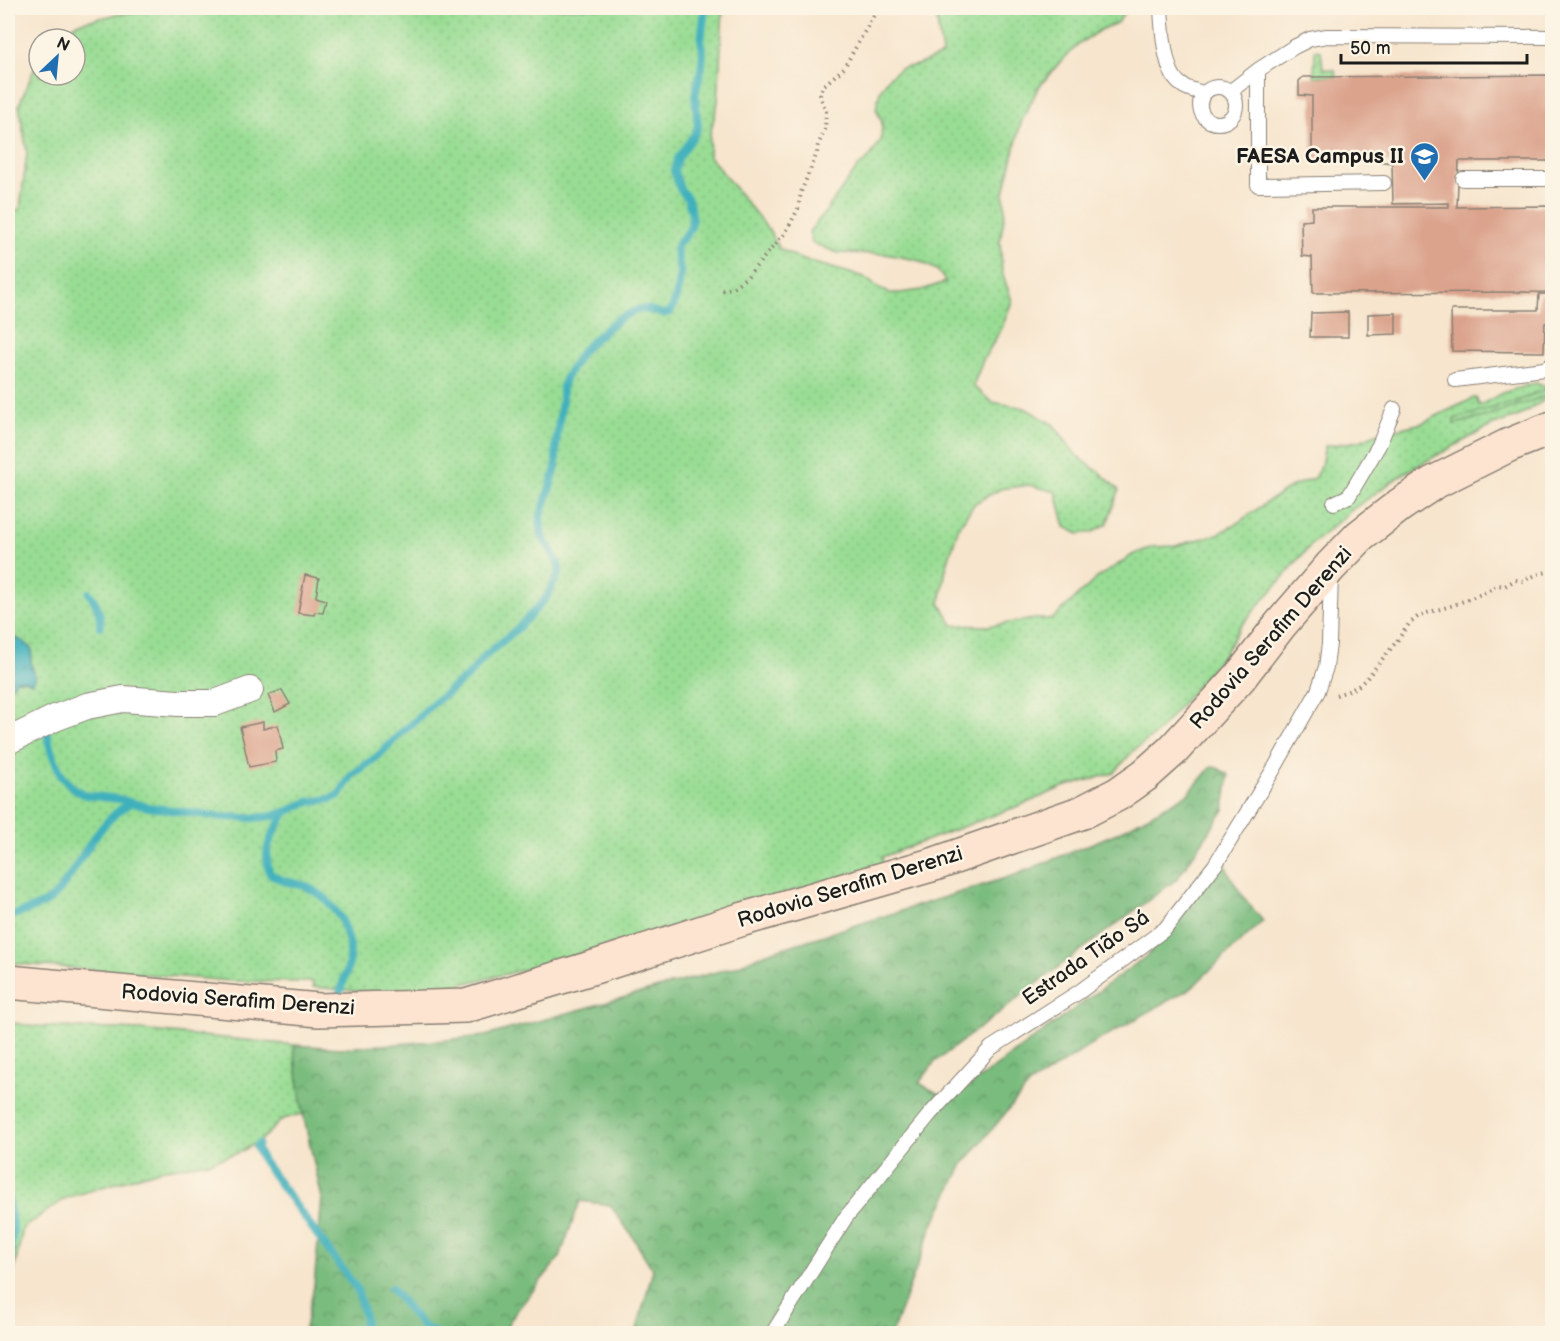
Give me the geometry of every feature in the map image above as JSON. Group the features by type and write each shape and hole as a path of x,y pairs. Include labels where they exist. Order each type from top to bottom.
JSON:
{"main road":[{"name":"Rodovia Serafim Derenzi","path":"8,982 319,1010 466,1006 740,920 935,864 1083,812 1118,794 1145,775 1173,750 1240,677 1280,625 1360,536 1433,483 1509,445 1552,428"}],"street":[{"path":"8,741 55,718 87,706 123,699 215,703 250,690"}],"lane":[{"path":"1161,8 1163,36 1171,72 1178,82 1189,89 1204,93"},
{"path":"1231,91 1294,47 1310,39 1327,36 1552,38"},
{"path":"1258,70 1258,185 1384,183"},
{"path":"1217,86 1231,91 1237,106 1235,114 1229,120 1221,123 1212,122 1204,116 1201,109 1204,93 1217,86"},
{"path":"1463,179 1552,179"},
{"path":"1455,380 1544,369 1552,365"},
{"path":"1334,503 1348,496 1379,445 1394,409"},
{"name":"Estrada Tião Sá","path":"772,1334 846,1217 930,1114 991,1048 1079,992 1165,929 1215,865 1318,691 1326,667 1329,644 1331,566"}],"path":[{"path":"722,290 732,288 747,277 786,232 798,209 801,192 825,130 826,112 820,94 823,86 844,69 878,8"},
{"path":"1318,691 1330,696 1340,695 1358,686 1375,670 1409,624 1420,615 1454,605 1497,585 1504,586 1515,580 1523,581 1552,571"}],"green space":[{"path":"169,8 723,8 718,102 710,134 709,156 768,229 779,248 800,259 864,277 889,293 900,293 922,290 946,282 937,270 917,260 885,254 838,253 812,243 809,232 881,140 882,122 876,109 880,91 889,77 901,68 917,65 942,55 937,8 1128,8 1117,23 1100,30 1080,43 1061,61 1038,88 1021,123 1004,192 1005,212 1000,241 1002,272 1012,301 1002,328 983,360 973,386 992,402 1025,408 1054,425 1076,455 1119,490 1107,524 1093,532 1079,534 1065,527 1056,492 1029,485 1000,489 975,503 959,526 946,568 940,603 953,625 988,626 1035,619 1052,619 1097,578 1134,554 1153,547 1175,546 1218,534 1293,486 1314,478 1321,466 1325,446 1360,441 1376,434 1422,423 1476,397 1479,406 1502,393 1536,383 1547,387 1551,396 1519,416 1491,426 1406,472 1353,509 1311,545 1240,627 1224,654 1156,734 1134,750 1114,773 1063,787 882,857 883,864 541,966 409,996 313,987 313,982 232,981 8,963 8,214 20,209 27,153 19,105 27,86 87,87 87,27 72,27 77,23 114,15"},
{"path":"1315,50 1321,51 1323,68 1335,70 1337,77 1314,76"},
{"path":"1552,386 1552,394 1487,416 1455,424 1454,419 1515,402"},
{"path":"1214,766 1229,775 1224,810 1177,879 935,1062 919,1083 950,1100 1149,954 1223,860 1240,892 1263,921 1191,988 1097,1041 1029,1085 963,1164 932,1227 892,1333 636,1333 653,1270 610,1205 580,1201 560,1257 502,1333 304,1333 314,1286 322,1198 303,1114 295,1045 340,1048 485,1036 734,967 767,953 1015,875 1117,833 1188,794"},
{"path":"8,1022 31,1026 140,1030 295,1045 303,1114 283,1119 261,1140 240,1152 210,1162 159,1170 66,1198 23,1228 8,1299"}],"water":[{"path":"8,634 26,643 32,650 31,663 35,677 32,683 17,680 8,687"}],"building":[{"name":"FAESA Campus II","path":"1552,75 1552,161 1459,161 1457,207 1552,206 1552,292 1313,293 1312,257 1302,256 1301,221 1312,220 1312,207 1449,207 1449,203 1393,204 1392,163 1377,161 1312,162 1312,96 1299,95 1299,81 1303,77"},
{"path":"1539,294 1552,294 1552,305 1549,305 1550,322 1545,323 1544,352 1452,351 1451,310 1538,310"},
{"path":"1348,312 1348,337 1310,337 1311,313"},
{"path":"1396,313 1396,334 1368,335 1368,314"},
{"path":"305,575 319,578 316,597 326,600 323,613 315,612 314,615 298,613"},
{"path":"282,690 290,704 275,712 268,695"},
{"path":"263,722 263,729 278,725 283,749 275,751 276,762 249,767 240,727"}],"waterway":[{"path":"46,728 51,751 62,777 74,789 85,795 221,817 273,816 307,802 330,799 339,795 351,776 378,756 430,706 469,675 486,655 517,629 538,607 547,596 559,573 555,557 542,536 540,519 556,468 556,444 565,379 582,351 620,318 639,309 663,314 670,312 679,286 680,271 676,249 691,227 692,215 688,199 680,189 674,171 678,158 698,127 695,95 702,65 701,40 705,8"},
{"path":"89,593 98,608 100,626"},
{"path":"8,917 30,910 51,899 65,884 99,831 130,803"},
{"path":"286,812 273,834 268,849 270,874 284,881 306,886 325,898 341,918 350,945 349,964 339,996"},
{"path":"258,1144 256,1147 263,1161 357,1289 365,1319 363,1334"},
{"path":"8,1198 13,1231 8,1269"},
{"path":"391,1288 422,1326 437,1334"}],"place":[{"name":"FAESA Campus II","path":"1425,182"}]}
